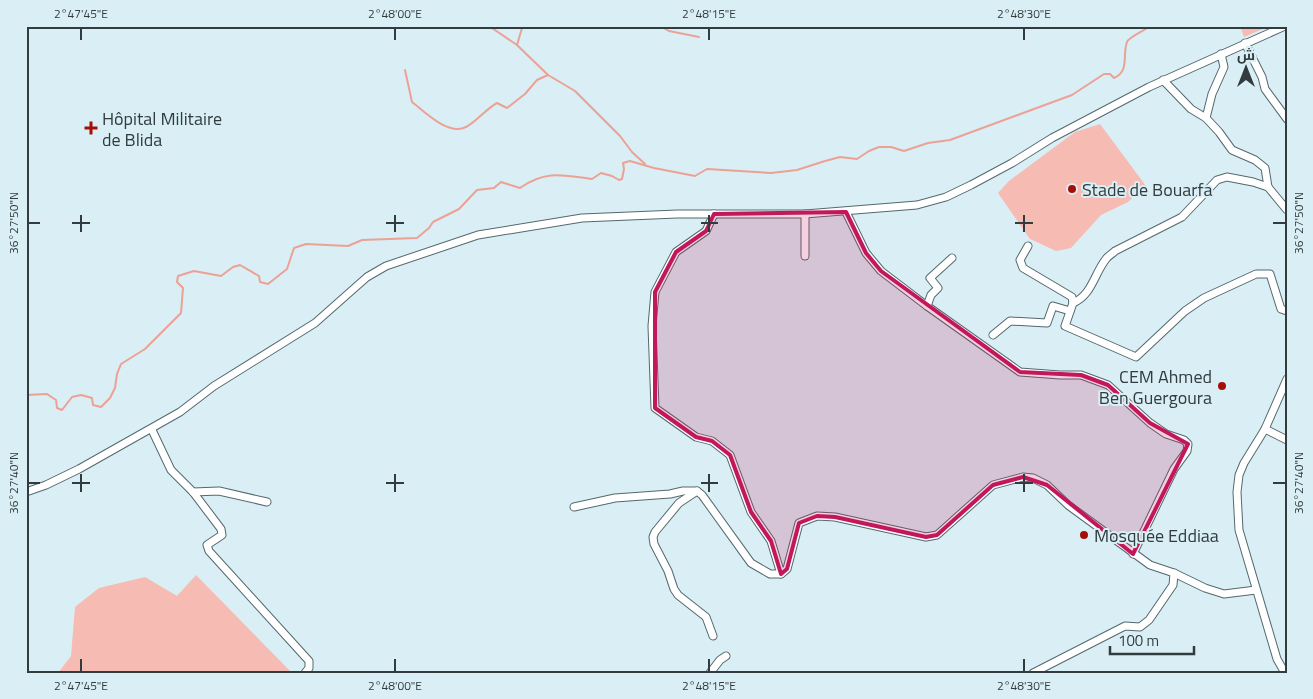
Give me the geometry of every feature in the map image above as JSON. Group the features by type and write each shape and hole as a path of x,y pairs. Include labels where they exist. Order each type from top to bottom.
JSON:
{"street":[{"path":"26,492 46,485 152,430 180,412 214,386 315,323 367,278 386,266 478,235 582,218 714,214 805,214 917,205 946,197 1012,163 1052,138 1163,80 1285,26"},
{"path":"1246,43 1265,89 1286,118"},
{"path":"1206,118 1212,94 1224,67 1221,54"},
{"path":"1163,80 1190,109 1206,118 1232,150 1255,160 1264,168 1268,187 1287,210"},
{"path":"993,335 1010,321 1047,323 1053,306 1071,307 1081,300 1096,279 1106,260 1115,251 1182,217 1217,180 1226,177 1268,187"},
{"path":"846,212 866,253 881,271 1020,372 1081,375 1108,385 1150,423 1166,434 1184,440 1188,444 1187,451 1174,469 1134,554"},
{"path":"714,214 706,231 676,252 654,292 652,326 654,408 696,438 712,440 730,455 751,512 771,541 781,574"},
{"path":"805,214 805,256"},
{"path":"1028,246 1020,260 1022,268 1072,297 1065,326 1136,357 1185,311 1204,298 1256,274 1270,274 1281,309 1287,311"},
{"path":"927,306 931,295 938,288 930,278 952,258"},
{"path":"1285,673 1276,659 1239,530 1237,492 1244,463 1265,429 1287,379"},
{"path":"1265,429 1287,440"},
{"path":"152,430 172,470 193,492 221,529 222,535 207,545 209,551 309,661 309,668 305,673"},
{"path":"574,507 622,497 697,491 702,495 751,562 770,574 781,574 787,569 799,523 817,516 835,517 926,537 937,535 993,485 1022,477 1033,478 1047,485 1068,505 1150,566 1174,573 1205,588 1224,594 1256,590"},
{"path":"193,492 219,491 267,502"},
{"path":"697,491 679,503 653,537 654,544 665,565 674,589 678,595 706,617 713,636"},
{"path":"1033,673 1125,626 1140,627 1149,620 1173,585 1174,573"},
{"path":"710,673 720,660 726,656"}],"highlighted area":[{"path":"846,212 866,253 881,271 1020,372 1081,375 1108,385 1150,423 1188,444 1133,554 1047,485 1023,477 993,485 937,535 926,537 835,517 817,516 799,523 787,569 781,574 771,541 751,512 730,455 712,441 696,437 655,408 655,292 676,252 706,231 714,214"}],"shaded area":[{"path":"1240,26 1270,26 1244,37"},
{"name":"Stade de Bouarfa","path":"1100,124 1146,186 1128,202 1101,215 1071,248 1056,251 1030,239 998,193 1009,181 1075,132"},
{"path":"196,575 292,673 58,673 71,656 75,607 99,588 145,577 177,596"}],"waterway":[{"path":"489,26 517,45 548,75 575,91 645,164"},
{"path":"517,45 522,28 526,26"},
{"path":"660,26 669,31 699,37"},
{"path":"26,395 47,394 56,400 57,408 62,410 72,397 81,395 92,398 93,405 101,407 110,398 115,388 121,364 145,349 181,313 183,288 177,282 178,276 194,271 221,276 233,267 240,265 259,276 260,282 268,284 287,269 294,248 306,244 348,246 362,240 417,238 433,222 459,209 477,190 494,188 501,182 520,188 529,182 546,176 563,175 592,179 601,173 619,180 622,179 623,163 630,161 695,176 707,169 771,173 797,170 840,157 857,159 879,147 891,147 904,151 928,143 950,140 1072,95 1104,74 1110,74 1114,78 1119,75 1124,67 1128,40 1150,26"},
{"path":"405,70 412,102 437,122 444,126 459,129 469,125 497,103 507,108 525,94 537,80 548,75"}],"place":[{"name":"Hôpital Militaire de Blida","path":"91,128"},
{"name":"Stade de Bouarfa","path":"1072,189"},
{"name":"CEM Ahmed Ben Guergoura","path":"1222,386"},
{"name":"Mosquée Eddiaa","path":"1084,535"}]}
